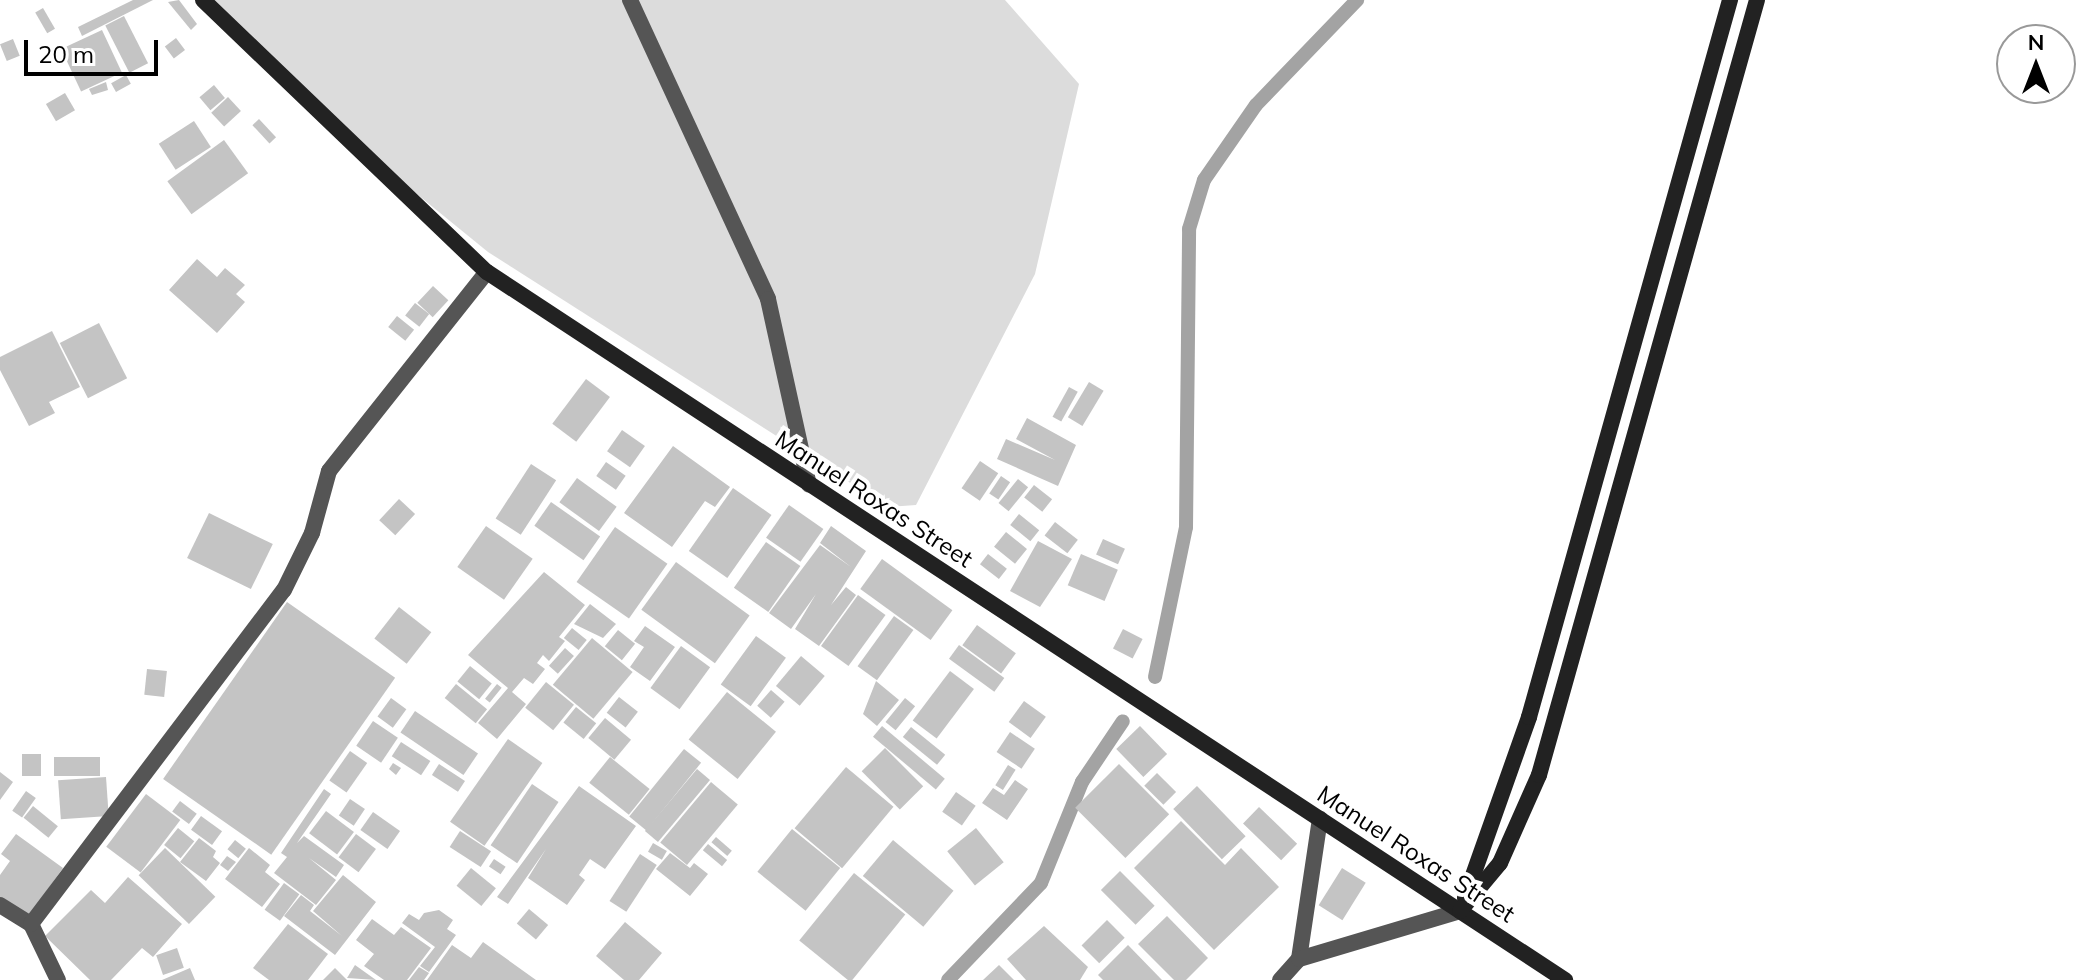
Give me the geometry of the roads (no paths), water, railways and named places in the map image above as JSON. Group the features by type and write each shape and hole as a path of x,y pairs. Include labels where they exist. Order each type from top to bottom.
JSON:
{"street":[{"name":"Manuel Roxas Street","path":"203,0 487,272 1565,980"},
{"path":"630,0 768,299 809,485"},
{"path":"1460,911 1529,717 1730,0"},
{"path":"1280,980 1299,959 1460,911 1500,863 1543,762 1757,0"},
{"path":"31,924 284,590 312,533 329,471 487,272"},
{"path":"1299,959 1320,819"},
{"path":"0,905 31,924 58,980"}],"waterway":[{"path":"1155,677 1186,527 1189,229 1204,180 1256,105 1357,0"},
{"path":"948,980 1041,883 1082,782 1123,721"}]}
